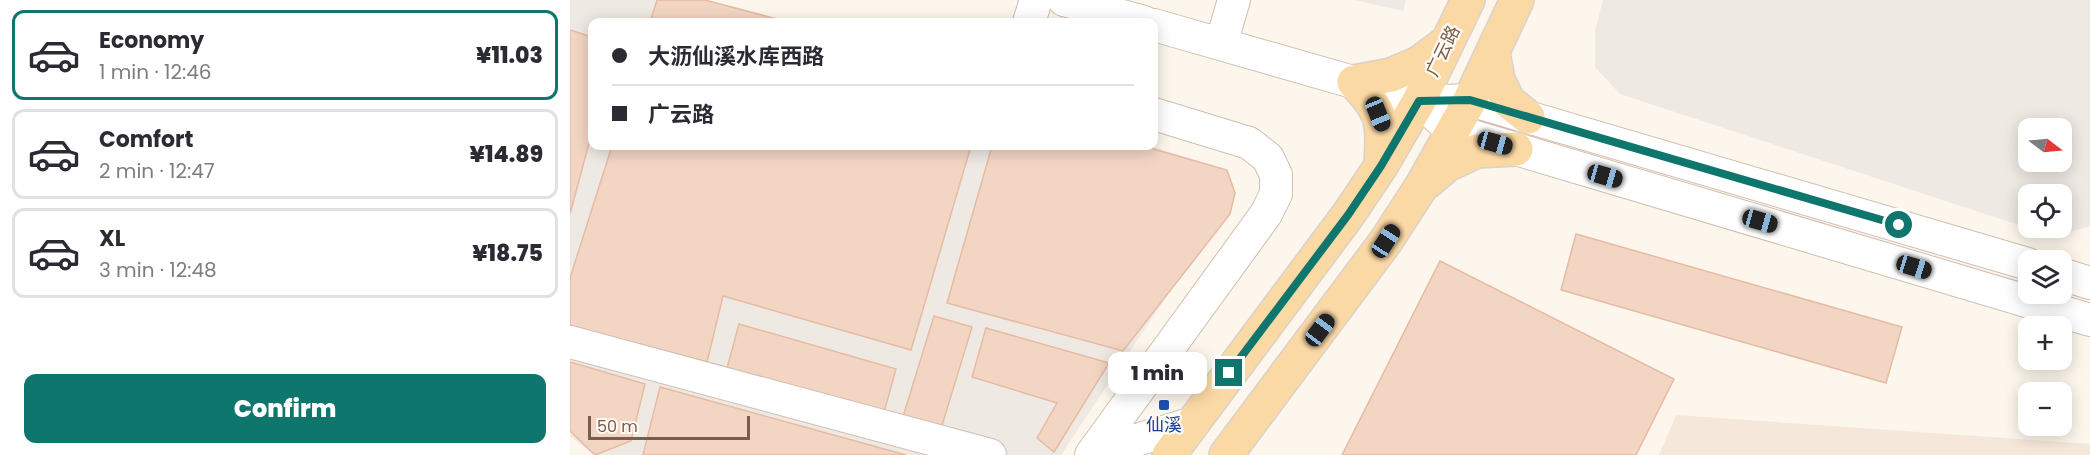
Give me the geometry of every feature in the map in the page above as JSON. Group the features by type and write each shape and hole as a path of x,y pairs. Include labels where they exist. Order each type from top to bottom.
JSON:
{"main road":[{"name":"广云路","path":"1169,455 1348,215 1381,166 1419,101 1468,0"},
{"path":"1226,455 1386,241 1421,187 1470,100 1517,0"},
{"path":"1354,82 1391,75 1419,63 1447,42"},
{"path":"1493,53 1498,80 1508,101 1528,117"},
{"path":"1354,82 1373,101 1383,127 1381,166"},
{"path":"1421,187 1447,165 1477,151 1516,149"}],"street":[{"path":"1030,18 1036,0"},
{"path":"1064,0 1129,18"},
{"path":"1221,44 1234,0"},
{"path":"1158,26 1419,101 1470,100 2018,261"},
{"path":"1419,101 1452,130 2090,320"},
{"path":"1091,455 1266,214 1276,194 1276,175 1268,158 1249,143 1158,115"},
{"path":"2072,277 2090,283"},
{"path":"570,342 990,455"},
{"path":"1120,455 1130,442 1192,423"}],"shaded area":[{"path":"570,0 699,0 756,18 588,18 588,150 1158,148 1227,170 1235,193 1061,455 594,455 570,436"},
{"path":"1354,0 1406,0 1403,11"},
{"path":"1603,0 2090,0 2090,226 2072,232 2072,184 2018,184 2018,225 1620,94 1595,67 1595,30"},
{"path":"1676,415 2090,444 2090,455 1659,455"}],"building":[{"path":"657,0 705,0 773,18 651,18"},
{"path":"570,30 588,36 588,147 570,214"},
{"path":"611,150 970,150 911,350 723,296 707,362 570,328 570,278"},
{"path":"991,150 1157,150 1227,170 1235,193 1230,214 1123,351 947,303"},
{"path":"1576,234 1902,327 1886,383 1561,290"},
{"path":"1440,261 1674,379 1636,455 1342,455"},
{"path":"934,316 972,327 940,432 902,420"},
{"path":"739,324 896,369 883,416 726,372"},
{"path":"986,328 1109,363 1054,452 1037,438 1057,403 972,377"},
{"path":"570,362 645,384 631,441 595,455 570,431"},
{"path":"660,387 906,455 643,455"}],"place":[{"name":"仙溪","path":"1164,405"}],"route":[{"path":"1229,373 1348,215 1381,166 1419,101 1470,100 1899,225"}]}
